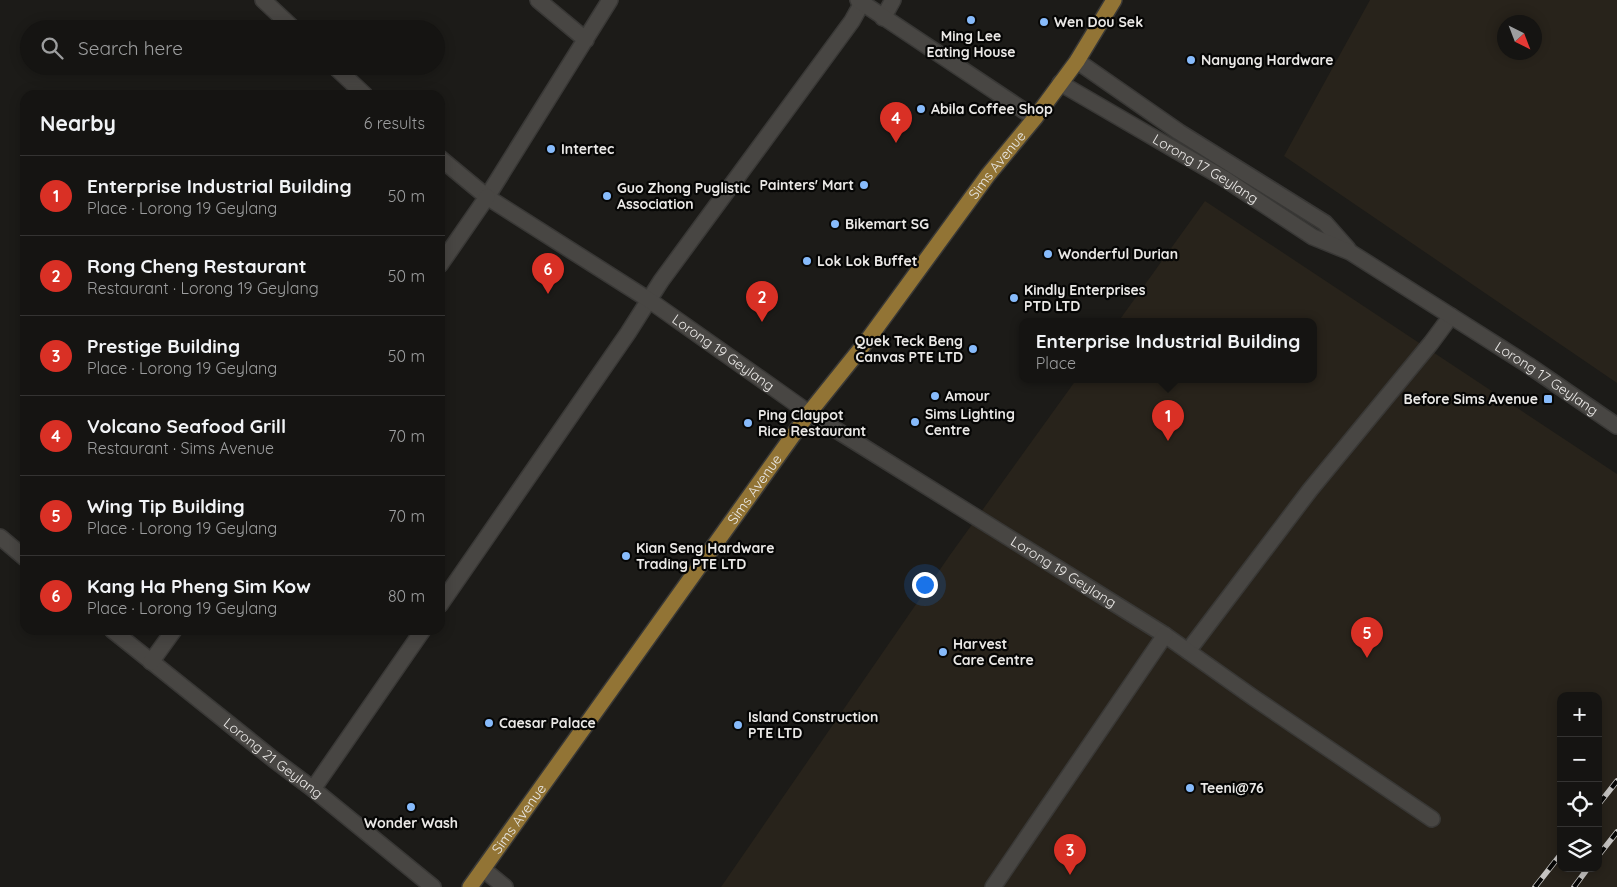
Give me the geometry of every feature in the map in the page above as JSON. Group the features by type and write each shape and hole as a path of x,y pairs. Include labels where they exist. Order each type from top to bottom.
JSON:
{"main road":[{"name":"Sims Avenue","path":"470,887 809,413 866,342 988,175 1035,118 1077,61 1114,0"}],"street":[{"path":"264,0 285,20"},
{"path":"538,0 586,40"},
{"path":"445,258 487,197 610,0"},
{"path":"883,18 893,0"},
{"path":"445,598 628,333 661,281 852,21 860,1 1035,118"},
{"name":"Lorong 17 Geylang","path":"1077,61 1180,132 1325,223 1350,252"},
{"path":"344,75 360,90"},
{"name":"Lorong 17 Geylang","path":"1060,83 1225,179 1313,237 1350,252 1528,365 1617,426"},
{"name":"Lorong 19 Geylang","path":"445,162 487,197 649,300 809,413 1165,635 1432,819"},
{"path":"1188,651 1310,490 1451,316"},
{"path":"0,537 20,554"},
{"name":"Lorong 21 Geylang","path":"118,635 434,887"},
{"path":"150,662 170,635"},
{"path":"313,789 420,635"},
{"path":"993,887 1165,635"},
{"path":"483,869 505,887"}],"shaded area":[{"path":"1370,0 1617,0 1617,383 1284,156"},
{"path":"1205,201 1617,474 1617,887 721,887 950,555 1074,383 1317,383 1317,318 1121,318"}],"railway":[{"path":"1602,800 1617,781"},
{"path":"1602,851 1617,832"},
{"path":"1535,887 1557,859"},
{"path":"1574,887 1585,872"}],"place":[{"name":"Ming Lee Eating House","path":"971,20"},
{"name":"Wen Dou Sek","path":"1044,22"},
{"name":"Nanyang Hardware","path":"1191,60"},
{"name":"Abila Coffee Shop","path":"921,109"},
{"name":"Volcano Seafood Grill","path":"896,143"},
{"name":"Intertec","path":"551,149"},
{"name":"Painters' Mart","path":"864,185"},
{"name":"Guo Zhong Puglistic Association","path":"607,196"},
{"name":"Bikemart SG","path":"835,224"},
{"name":"Wonderful Durian","path":"1048,254"},
{"name":"Lok Lok Buffet","path":"807,261"},
{"name":"Kang Ha Pheng Sim Kow","path":"548,294"},
{"name":"Kindly Enterprises PTD LTD","path":"1014,298"},
{"name":"Rong Cheng Restaurant","path":"762,322"},
{"name":"Quek Teck Beng Canvas PTE LTD","path":"973,349"},
{"name":"Amour","path":"935,396"},
{"name":"Before Sims Avenue","path":"1548,399"},
{"name":"Sims Lighting Centre","path":"915,422"},
{"name":"Ping Claypot Rice Restaurant","path":"748,423"},
{"name":"Enterprise Industrial Building","path":"1168,441"},
{"name":"Kian Seng Hardware Trading PTE LTD","path":"626,556"},
{"name":"Harvest Care Centre","path":"943,652"},
{"name":"Wing Tip Building","path":"1367,658"},
{"name":"Caesar Palace","path":"489,723"},
{"name":"Island Construction PTE LTD","path":"738,725"},
{"name":"Teeni@76","path":"1190,788"},
{"name":"Wonder Wash","path":"411,807"},
{"name":"Prestige Building","path":"1070,875"}]}
